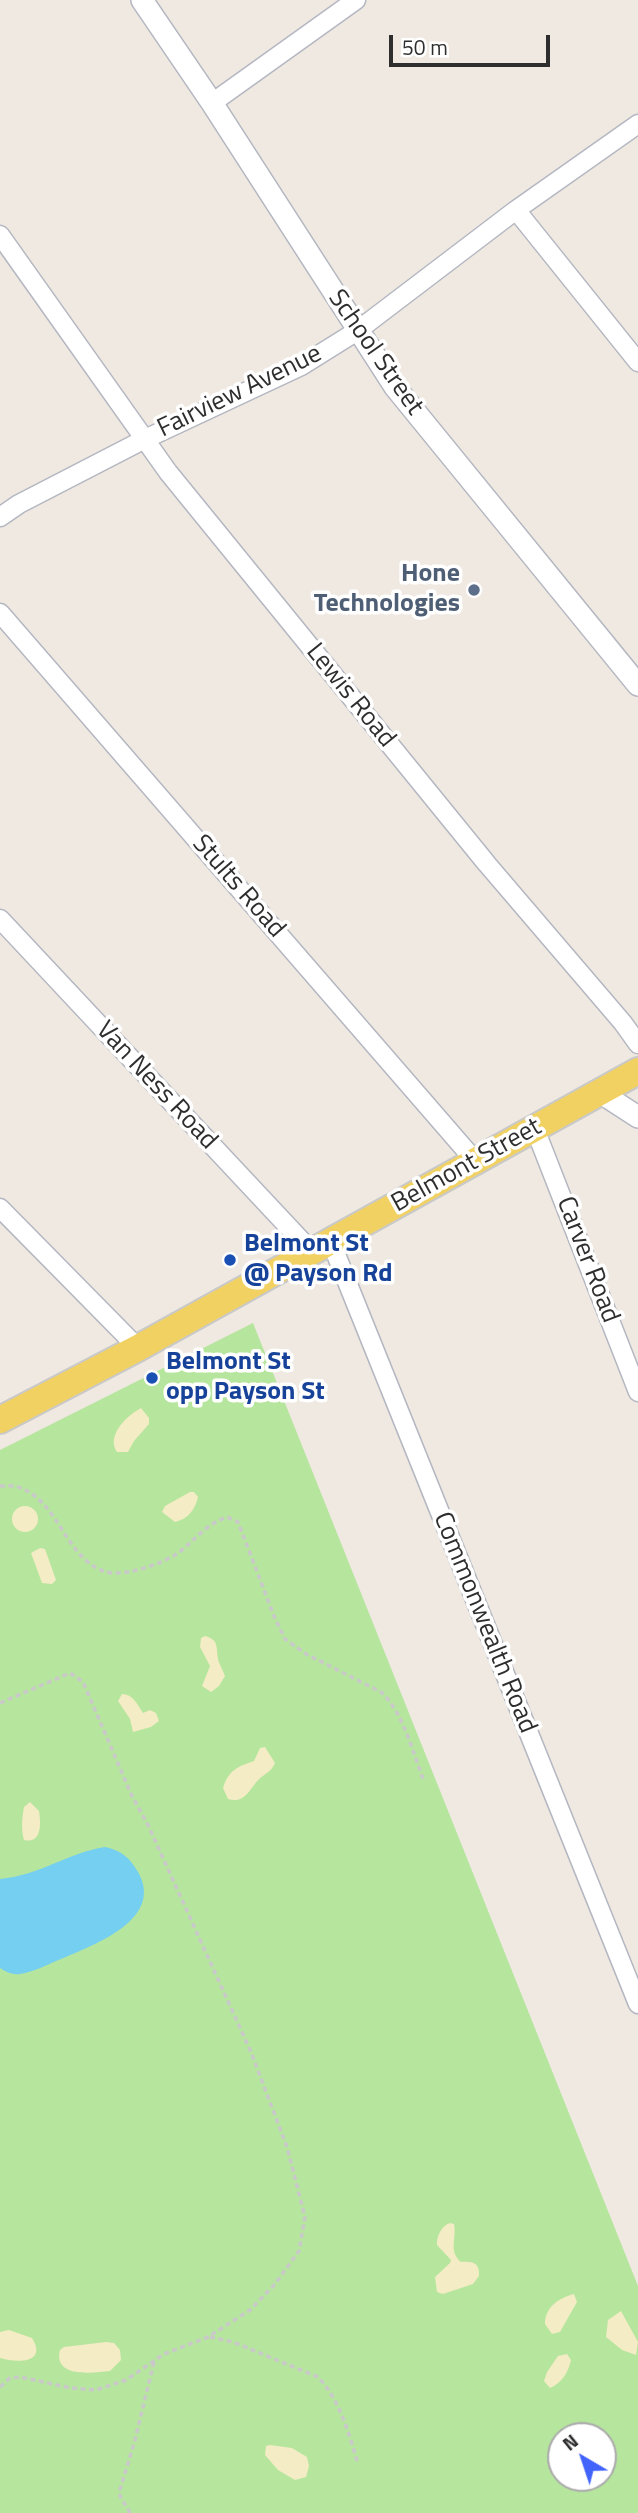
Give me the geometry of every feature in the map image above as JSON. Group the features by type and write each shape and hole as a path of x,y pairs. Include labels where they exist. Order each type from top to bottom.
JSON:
{"main road":[{"name":"Belmont Street","path":"0,1420 138,1349 638,1071"}],"street":[{"name":"School Street","path":"142,0 212,103 357,331 418,417 638,685"},
{"path":"212,103 356,0"},
{"name":"Fairview Avenue","path":"0,517 19,504 143,440 290,372 357,331 516,210 638,124"},
{"path":"516,210 638,362"},
{"name":"Lewis Road","path":"0,235 143,440 487,864 638,1044"},
{"name":"Stults Road","path":"0,613 476,1162"},
{"name":"Van Ness Road","path":"0,919 321,1247"},
{"path":"601,1093 638,1116"},
{"name":"Carver Road","path":"535,1129 638,1392"},
{"path":"0,1208 138,1349"},
{"name":"Commonwealth Road","path":"321,1247 638,2004"}],"path":[{"path":"0,1486 19,1486 32,1494 44,1504 72,1545 89,1562 103,1571 117,1574 150,1566 175,1555 217,1520 227,1517 238,1522 285,1639 306,1654 390,1699 424,1782"},
{"path":"0,1703 70,1673 83,1682 132,1796 148,1825 251,2052 287,2147 305,2217 299,2251 275,2284 250,2310 208,2337 164,2354 127,2380 96,2389 71,2388 20,2376 10,2378 0,2387"},
{"path":"208,2337 233,2342 318,2377 327,2386 348,2431 358,2464"},
{"path":"130,2513 122,2501 120,2490 153,2362"}],"green space":[{"path":"253,1323 638,2286 638,2513 0,2513 0,1450"}],"sand":[{"path":"141,1408 149,1418 149,1424 128,1452 117,1452 114,1440 119,1427"},
{"path":"194,1492 198,1497 195,1506 180,1521 175,1522 162,1512 165,1506"},
{"path":"25,1506 34,1510 38,1519 34,1528 25,1532 16,1528 12,1519 16,1510"},
{"path":"40,1548 45,1549 56,1580 52,1584 42,1583 31,1553"},
{"path":"205,1636 213,1639 216,1644 225,1676 211,1692 202,1686 210,1666 200,1647 201,1638"},
{"path":"122,1694 132,1698 143,1713 150,1710 156,1713 159,1721 151,1727 133,1732 130,1719 118,1701"},
{"path":"265,1747 275,1763 272,1768 243,1798 228,1799 223,1788 228,1777 238,1767 254,1761 260,1748"},
{"path":"30,1802 39,1811 40,1827 34,1839 24,1840 23,1811"},
{"path":"450,2223 454,2224 455,2229 454,2249 457,2258 461,2262 477,2265 479,2276 473,2284 443,2294 437,2292 435,2277 451,2260 437,2242 442,2229"},
{"path":"574,2294 577,2302 560,2332 552,2334 545,2324 547,2313 558,2301"},
{"path":"621,2311 638,2342 636,2355 622,2350 606,2337 608,2320"},
{"path":"9,2330 32,2338 36,2347 33,2357 21,2361 0,2358 0,2332"},
{"path":"114,2343 120,2350 121,2360 110,2371 76,2372 62,2365 59,2359 60,2350 64,2347"},
{"path":"567,2354 571,2360 566,2373 550,2388 544,2381 547,2372 558,2356"},
{"path":"266,2446 292,2448 307,2457 309,2466 306,2477 295,2480 278,2470 265,2455"}],"water":[{"path":"105,1847 124,1855 138,1872 144,1889 142,1903 134,1916 107,1938 36,1970 17,1974 0,1968 0,1879 15,1877"}],"place":[{"name":"Hone Technologies","path":"474,590"},
{"name":"Belmont St @ Payson Rd","path":"230,1260"},
{"name":"Belmont St opp Payson St","path":"152,1378"}]}
